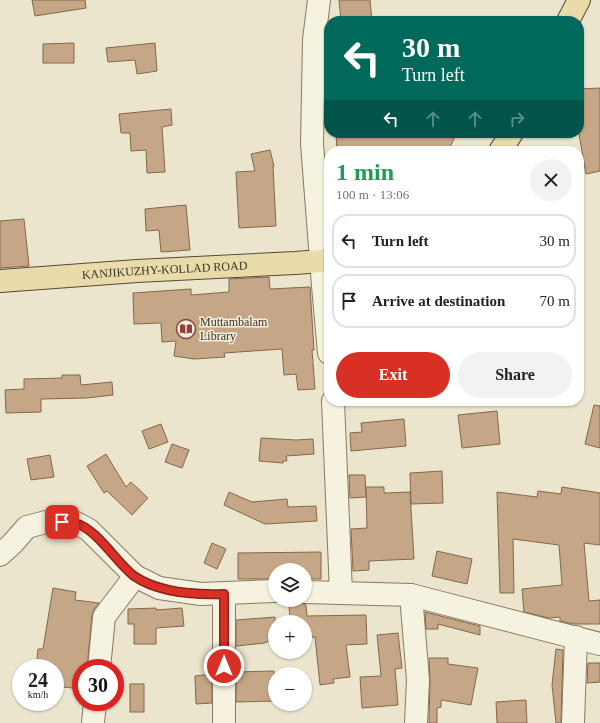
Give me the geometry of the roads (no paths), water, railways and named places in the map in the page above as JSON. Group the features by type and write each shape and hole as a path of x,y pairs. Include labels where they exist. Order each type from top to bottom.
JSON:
{"main road":[{"path":"571,16 579,0"},
{"name":"KANJIKUZHY-KOLLAD ROAD","path":"0,281 136,271 295,263 324,260"}],"street":[{"path":"319,0 314,40 312,144 324,251"},
{"path":"333,406 341,593"},
{"path":"0,555 27,527 46,522 76,523 89,530 135,576 159,588 201,594 268,591"},
{"path":"100,659 104,617 135,576"},
{"path":"312,592 411,595 600,644"},
{"path":"224,594 224,723"},
{"path":"411,595 418,680 416,723"},
{"path":"573,723 576,637"},
{"path":"93,723 94,711"}],"place":[{"name":"Muttambalam Library","path":"186,329"}]}
